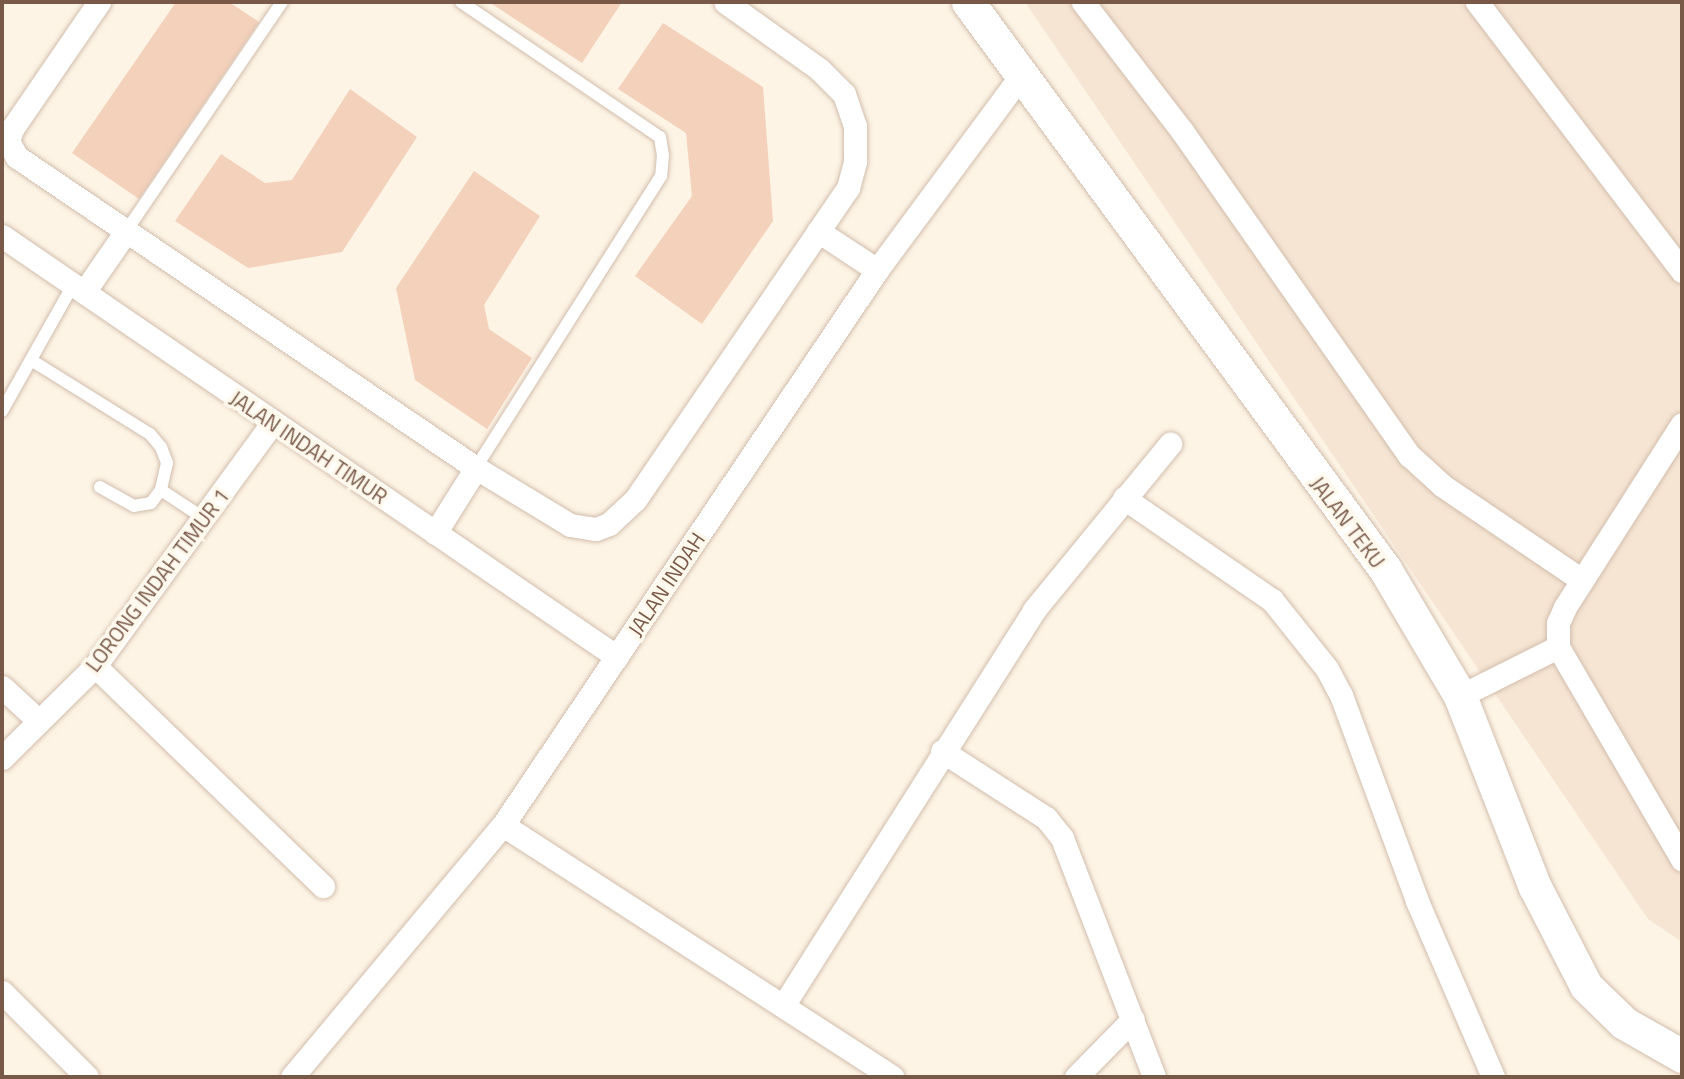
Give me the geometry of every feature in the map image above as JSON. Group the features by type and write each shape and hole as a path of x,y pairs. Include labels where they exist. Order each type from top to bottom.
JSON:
{"main road":[{"name":"JALAN TEKU","path":"968,2 1020,77 1385,569 1460,696 1535,887 1586,986 1624,1023 1682,1056"}],"street":[{"path":"99,2 8,141 17,158 476,468 570,525 596,529 609,524 635,500 848,188 855,161 855,126 844,94 819,69 725,2"},
{"path":"1083,2 1182,131 1409,454 1443,486 1582,580"},
{"path":"1477,2 1682,271"},
{"name":"JALAN INDAH","path":"302,1074 503,825 877,270 1020,77"},
{"path":"78,289 127,230"},
{"path":"818,231 877,270"},
{"name":"JALAN INDAH TIMUR","path":"2,236 617,657"},
{"name":"LORONG INDAH TIMUR 1","path":"2,758 95,666 206,520 273,422"},
{"path":"1682,424 1582,580 1558,623 1558,647 1682,859"},
{"path":"783,1006 942,751 1034,610 1170,444"},
{"path":"435,533 476,468"},
{"path":"1124,498 1272,600 1327,669 1341,695 1417,901 1493,1077"},
{"path":"1460,696 1558,647"},
{"path":"95,666 323,886"},
{"path":"2,687 39,721"},
{"path":"942,751 1046,818 1062,838 1154,1077"},
{"path":"503,825 893,1077"},
{"path":"2,992 87,1077"},
{"path":"1076,1077 1133,1019"}],"lane":[{"path":"127,230 282,2"},
{"path":"461,2 660,137 661,176 476,468"},
{"path":"2,411 31,360 78,289"},
{"path":"31,360 150,434 167,463 161,490 151,503 134,506 100,487"},
{"path":"161,490 206,520"}],"shaded area":[{"path":"1025,2 1682,2 1682,942 1648,919"}],"building":[{"path":"176,2 229,2 259,22 139,199 72,153"},
{"path":"489,2 622,2 582,63"},
{"path":"663,23 763,87 773,221 702,324 635,276 692,196 686,133 618,89"},
{"path":"350,89 417,137 342,252 248,268 175,221 221,154 265,183 292,180"},
{"path":"474,171 540,216 484,305 489,329 532,358 487,429 415,380 396,288"}]}
